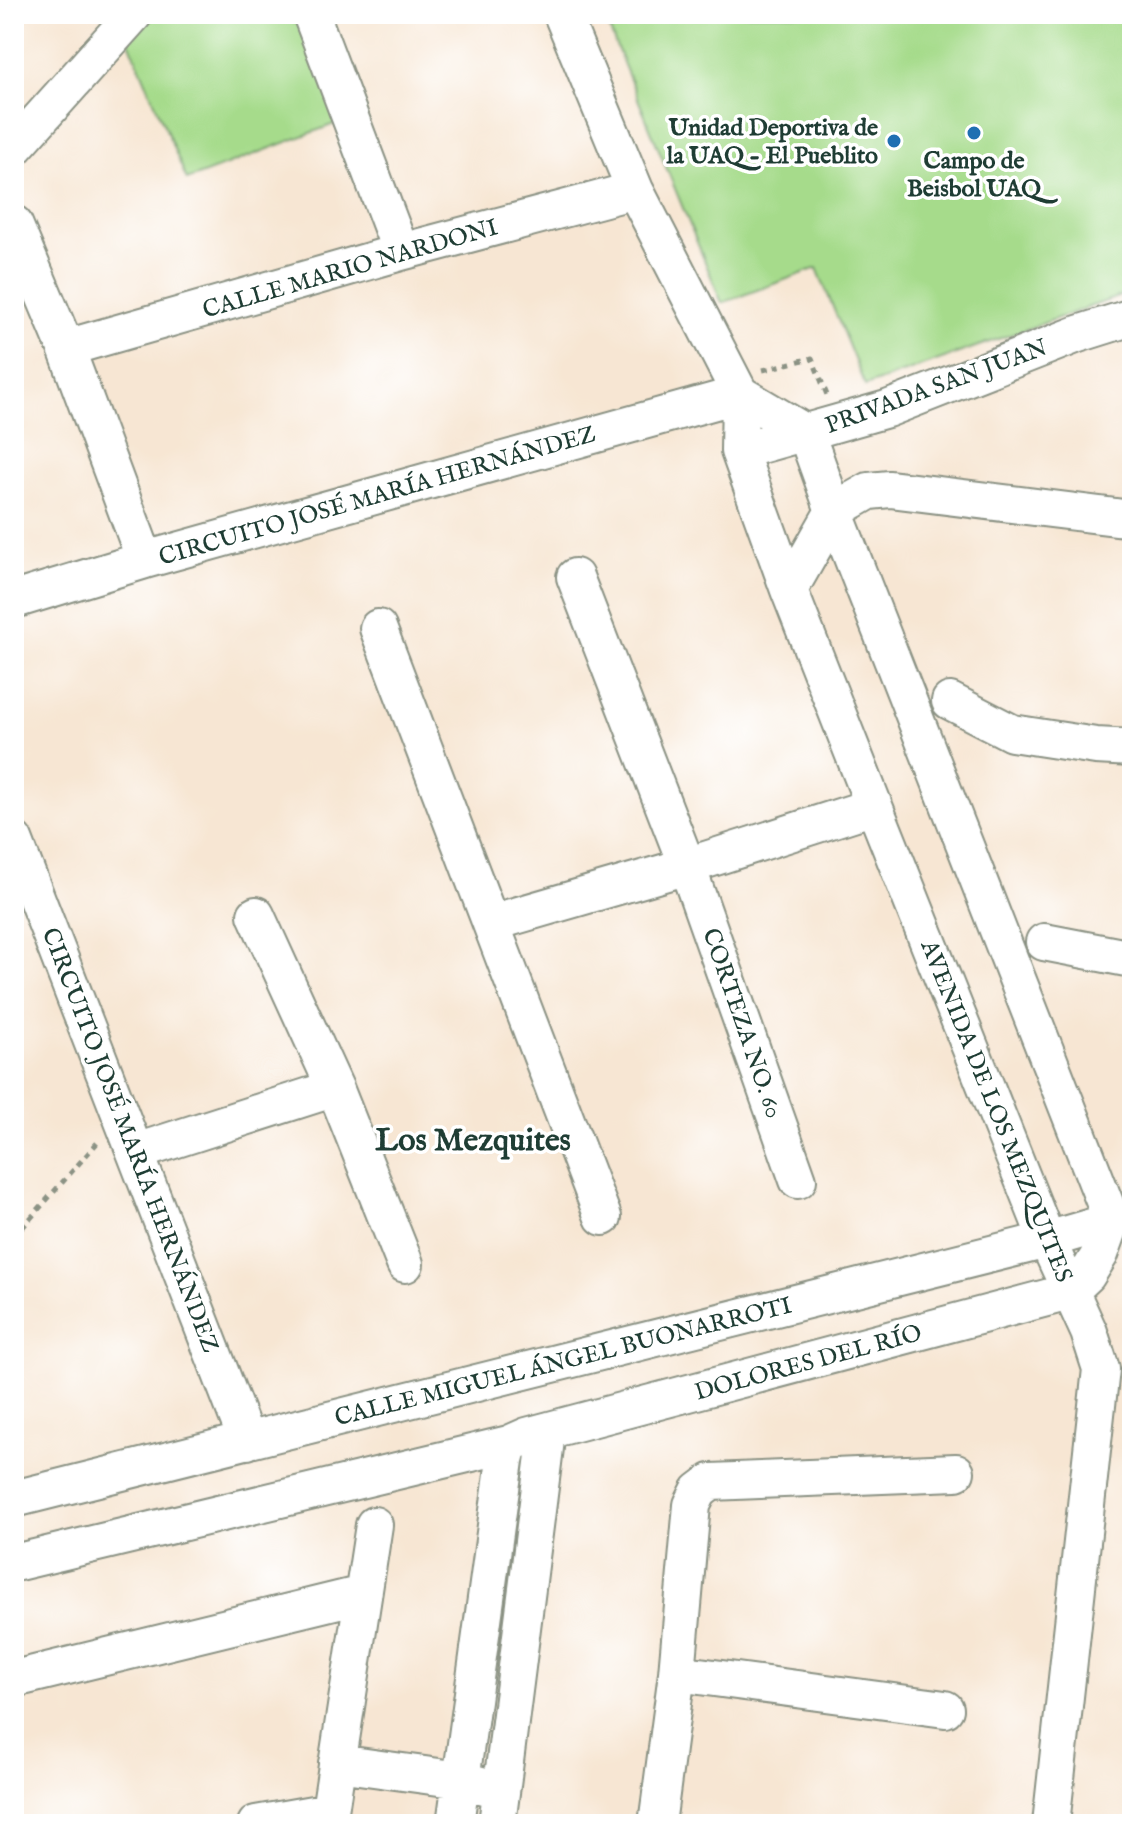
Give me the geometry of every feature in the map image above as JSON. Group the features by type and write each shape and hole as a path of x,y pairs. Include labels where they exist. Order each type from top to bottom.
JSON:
{"street":[{"path":"14,148 134,14"},
{"path":"311,14 401,252"},
{"name":"AVENIDA DE LOS MEZQUITES","path":"562,14 635,190 740,394 739,451 789,590 1069,1292 1087,1275 1100,1254 1112,1221"},
{"name":"CALLE MARIO NARDONI","path":"66,348 401,252 635,190"},
{"path":"14,224 66,348 145,560"},
{"name":"PRIVADA SAN JUAN","path":"739,451 887,409 1078,334 1132,317"},
{"path":"740,394 806,433 1112,1221"},
{"name":"CIRCUITO JOSÉ MARÍA HERNÁNDEZ","path":"14,600 145,560 740,394"},
{"path":"789,590 834,511 869,491 890,489 1132,519"},
{"name":"CORTEZA NO. 60","path":"575,577 687,866 798,1180"},
{"path":"378,628 603,1217"},
{"path":"950,701 1012,733 1096,746 1132,748"},
{"path":"491,923 687,866 874,806"},
{"name":"CIRCUITO JOSÉ MARÍA HERNÁNDEZ","path":"18,862 136,1152 247,1441"},
{"path":"256,915 335,1088 405,1264"},
{"path":"1044,942 1132,959"},
{"path":"136,1152 335,1088"},
{"name":"CALLE MIGUEL ÁNGEL BUONARROTI","path":"14,1499 1047,1240 1112,1221"},
{"path":"1051,1824 1101,1369 1089,1332 1069,1292"},
{"name":"DOLORES DEL RÍO","path":"14,1563 509,1444 527,1436 1069,1292"},
{"path":"337,1763 461,1780 499,1807 547,1432"},
{"path":"455,1824 509,1444"},
{"path":"657,1824 677,1673 692,1505 699,1491 711,1482 956,1472"},
{"path":"256,1824 329,1817 374,1525"},
{"path":"14,1679 363,1594"},
{"path":"677,1673 945,1709"}],"path":[{"path":"14,1237 121,1115"}],"green space":[{"path":"142,14 303,14 345,120 187,180 125,32"},
{"name":"Unidad Deportiva de la UAQ - El Pueblito","path":"603,14 1132,14 1132,292 865,386 817,268 722,303"}],"place":[{"name":"Campo de Beisbol UAQ","path":"974,133"},
{"name":"Unidad Deportiva de la UAQ - El Pueblito","path":"894,141"}],"district":[{"name":"Los Mezquites","path":"473,1139"}]}
